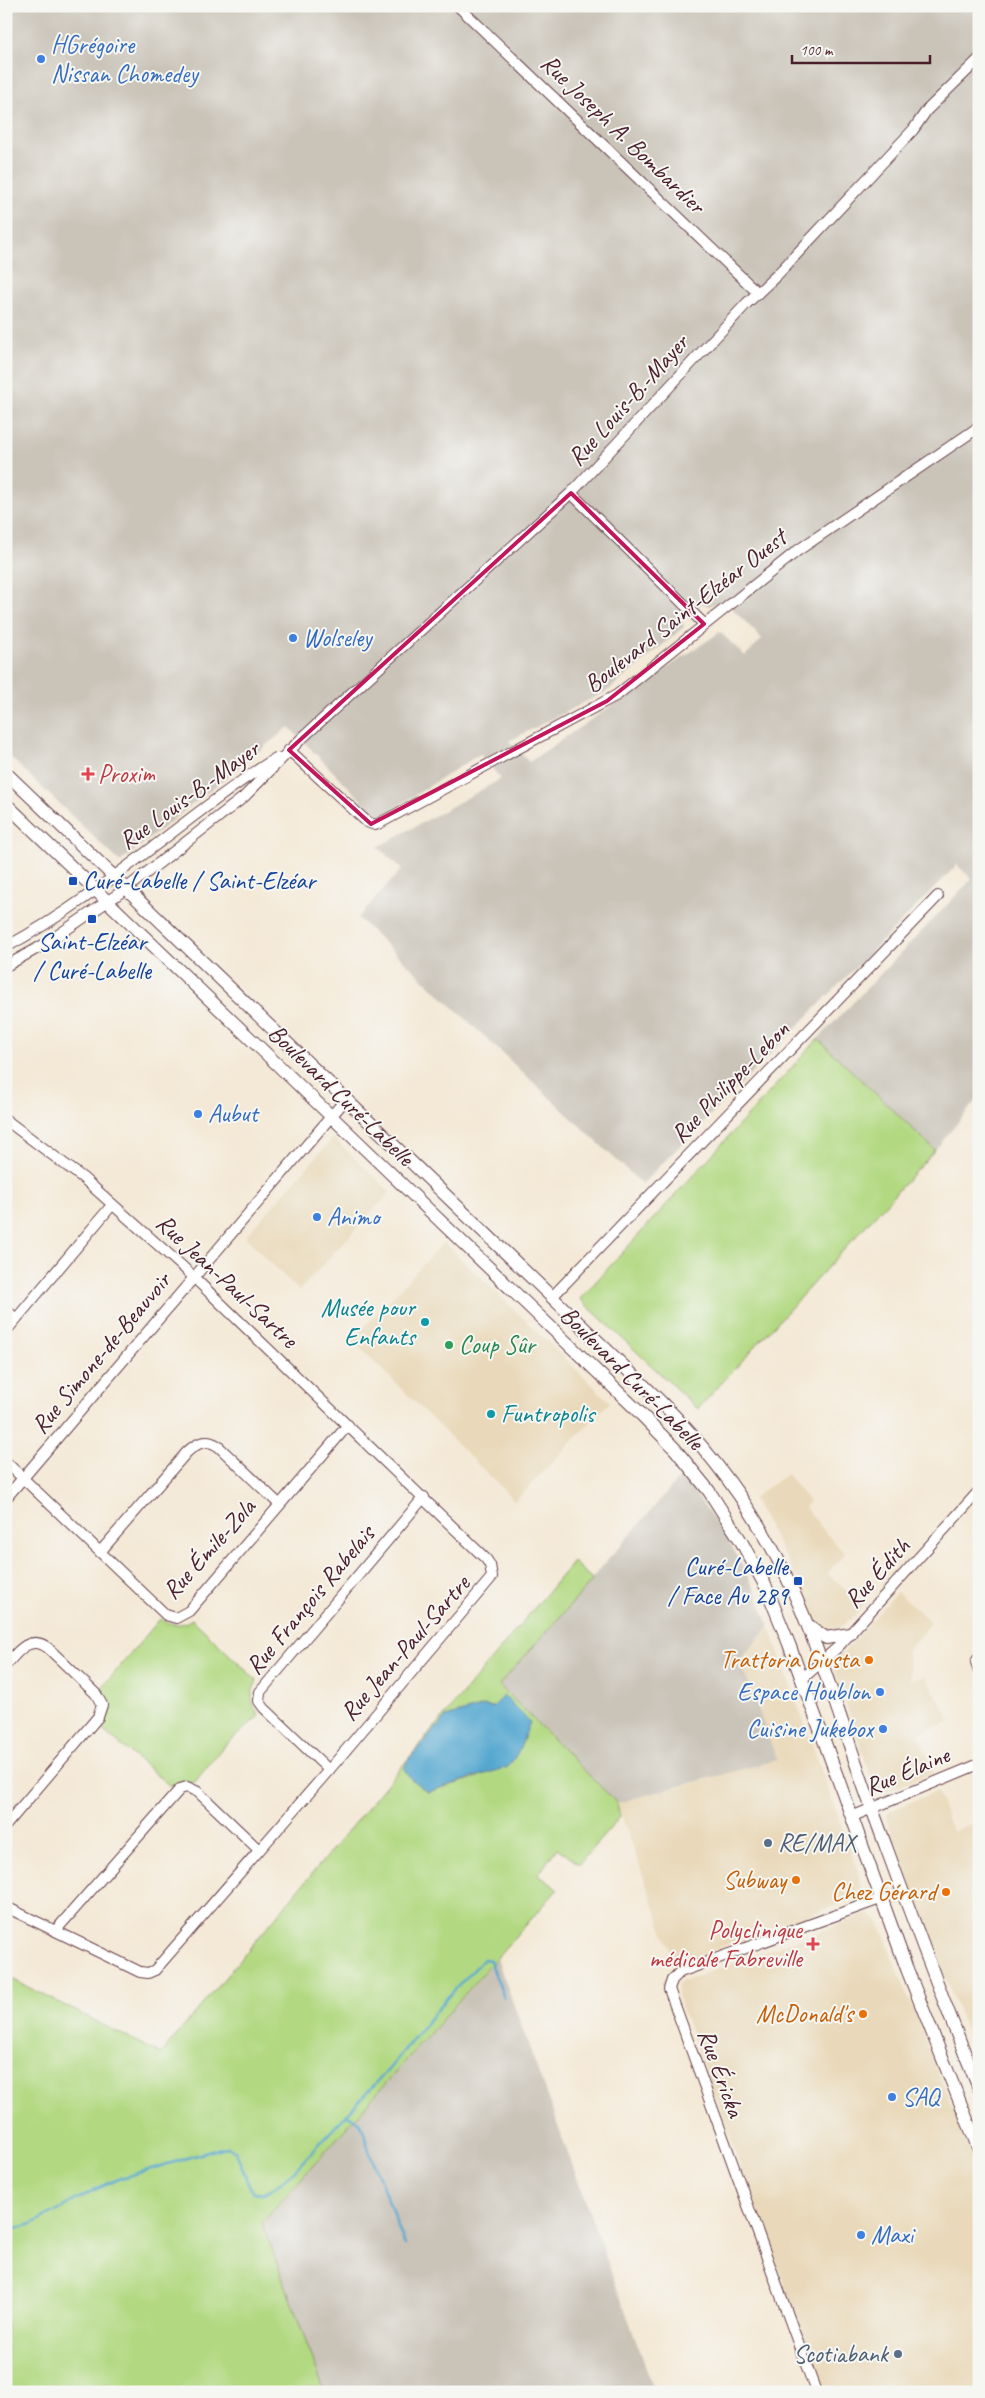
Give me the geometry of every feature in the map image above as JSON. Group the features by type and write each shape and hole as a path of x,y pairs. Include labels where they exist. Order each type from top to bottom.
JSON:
{"main road":[{"name":"Boulevard Curé-Labelle","path":"6,773 552,1297 671,1413 716,1464 747,1507 773,1551 806,1624 922,1947 979,2088"},
{"name":"Boulevard Curé-Labelle","path":"6,804 637,1410 686,1462 726,1516 754,1563 779,1618 880,1899 979,2150"},
{"path":"806,1624 819,1635 826,1638 850,1634"}],"street":[{"name":"Rue Joseph A. Bombardier","path":"458,6 758,293"},
{"name":"Rue Louis-B.-Mayer","path":"127,888 244,797 289,750 571,494 913,130 927,110 979,59"},
{"name":"Boulevard Saint-Elzéar Ouest","path":"289,750 367,822 374,825 607,701 797,551 979,427"},
{"path":"571,494 704,624"},
{"name":"Rue Louis-B.-Mayer","path":"114,876 232,786 289,750"},
{"path":"6,947 43,926 114,876"},
{"path":"6,966 45,944 127,888"},
{"name":"Rue Philippe-Lebon","path":"552,1297 938,896"},
{"name":"Rue Simone-de-Beauvoir","path":"6,1498 346,1099"},
{"name":"Rue Jean-Paul-Sartre","path":"6,1120 83,1178 194,1277 424,1497 486,1559 490,1565 492,1577 164,1962 151,1972 137,1971 6,1907"},
{"path":"6,1331 112,1205"},
{"path":"6,1310 16,1320"},
{"name":"Rue Émile-Zola","path":"6,1462 166,1614 176,1618 189,1611 348,1425"},
{"path":"100,1552 187,1452 203,1442 209,1442 218,1446 279,1504"},
{"name":"Rue Édith","path":"802,1679 850,1634 979,1491"},
{"name":"Rue François Rabelais","path":"329,1770 266,1711 259,1701 259,1694 424,1497"},
{"path":"6,1665 23,1647 32,1643 40,1644 51,1651 96,1694 102,1705 98,1717 6,1825"},
{"path":"979,1657 976,1662 979,1672"},
{"name":"Rue Élaine","path":"850,1817 979,1764"},
{"path":"56,1930 180,1789 188,1787 198,1792 259,1850"},
{"name":"Rue Éricka","path":"816,2392 669,1989 672,1980 680,1972 880,1899"}],"highlighted area":[{"path":"571,493 704,624 607,701 371,824 289,750"}],"shaded area":[{"path":"6,6 979,6 979,1097 935,1150 818,1039 972,879 957,865 642,1184 358,918 402,869 378,847 501,779 480,754 379,818 289,727 120,862 6,753","holes":["724,600 762,639 745,656 720,632 529,762 509,741 609,690 684,627 682,620 702,603 709,606"]},
{"path":"333,1138 390,1192 299,1291 245,1237"},
{"path":"444,1242 610,1402 515,1501 352,1340"},
{"path":"787,1474 809,1502 805,1507 829,1537 845,1553 827,1574 864,1605 851,1620 849,1619 839,1629 830,1634 817,1626 800,1580 798,1580 753,1498"},
{"path":"682,1475 728,1539 757,1594 769,1626 740,1661 777,1760 617,1803 499,1685"},
{"path":"897,1592 931,1622 908,1651 911,1680 926,1677 951,1721 918,1733 934,1772 881,1794 876,1790 833,1668 835,1662"},
{"path":"769,1626 860,1877 862,1888 851,1900 675,1964 617,1803 710,1779 755,1703 740,1661"},
{"path":"937,1791 952,1832 979,1821 979,2062 937,1957 886,1816 888,1812"},
{"path":"869,1913 878,1920 979,2175 979,2392 824,2392 677,1995 678,1984 684,1979 685,1981"},
{"path":"497,1959 655,2392 325,2392 262,2223"}],"green space":[{"path":"818,1039 935,1150 698,1409 580,1299"},
{"path":"573,1562 593,1580 499,1685 617,1803 620,1817 579,1864 557,1848 538,1875 558,1889 262,2223 325,2392 6,2392 6,1976 161,2054","holes":["504,1696 478,1777 427,1792 411,1779 405,1769 446,1717 484,1706 493,1707"]},
{"path":"160,1619 176,1624 192,1619 257,1681 252,1699 259,1716 222,1748 194,1783 183,1780 170,1786 99,1727 108,1713 100,1690"}],"water":[{"path":"504,1696 530,1722 519,1751 508,1767 427,1792 411,1779 404,1769 407,1761 446,1717 484,1706 493,1707"}],"waterway":[{"path":"6,2235 15,2229 32,2224 94,2190 121,2178 221,2148 228,2147 236,2151 249,2186 254,2192 263,2193 274,2188 293,2172 389,2069 444,2001 484,1959 490,1960 504,1998"},
{"path":"348,2115 359,2122 363,2129 369,2151 405,2245"}],"place":[{"name":"HGrégoire Nissan Chomedey","path":"41,59"},
{"name":"Wolseley","path":"293,638"},
{"name":"Proxim","path":"88,774"},
{"name":"Curé-Labelle / Saint-Elzéar","path":"73,881"},
{"name":"Saint-Elzéar / Curé-Labelle","path":"92,919"},
{"name":"Aubut","path":"198,1114"},
{"name":"Animo","path":"317,1217"},
{"name":"Musée pour Enfants","path":"425,1322"},
{"name":"Coup Sûr","path":"449,1345"},
{"name":"Funtropolis","path":"491,1414"},
{"name":"Curé-Labelle / Face Au 289","path":"798,1581"},
{"name":"Trattoria Giusta","path":"869,1660"},
{"name":"Espace Houblon","path":"880,1692"},
{"name":"Cuisine Jukebox","path":"883,1729"},
{"name":"RE/MAX","path":"768,1843"},
{"name":"Subway","path":"796,1880"},
{"name":"Chez Gérard","path":"946,1892"},
{"name":"Polyclinique médicale Fabreville","path":"813,1944"},
{"name":"McDonald's","path":"863,2014"},
{"name":"SAQ","path":"892,2097"},
{"name":"Maxi","path":"861,2235"},
{"name":"Scotiabank","path":"898,2354"}]}
